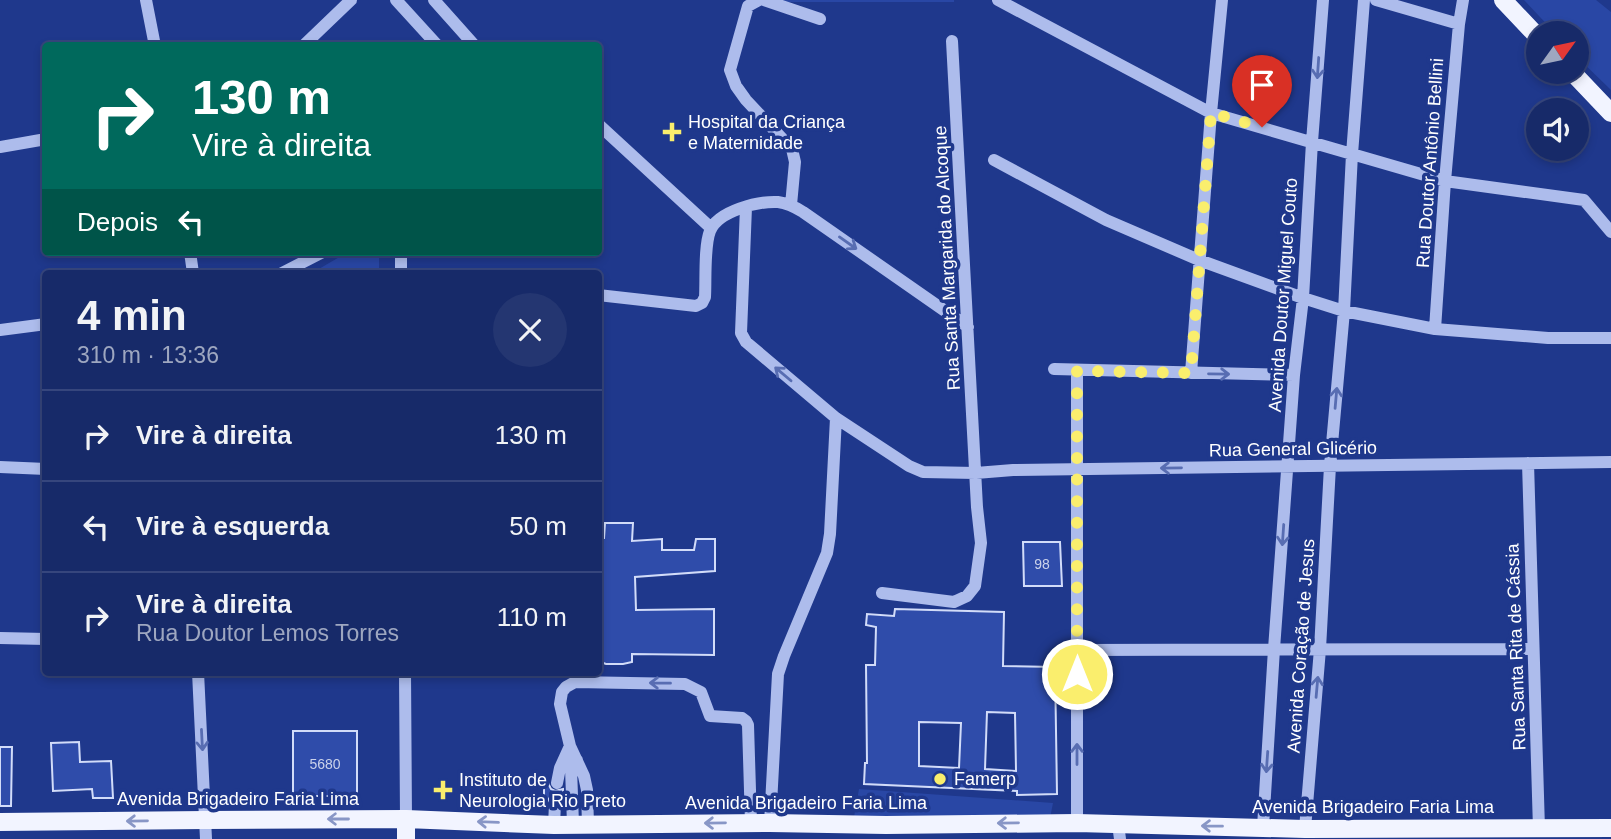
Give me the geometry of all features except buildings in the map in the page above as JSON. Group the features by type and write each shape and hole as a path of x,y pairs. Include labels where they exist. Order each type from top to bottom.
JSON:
{"main road":[{"path":"1503,0 1526,24"},
{"path":"1583,84 1611,113"},
{"path":"406,819 406,839"},
{"name":"Avenida Brigadeiro Faria Lima","path":"5,828 205,820 406,819 554,825 770,823 857,832 1077,823 1119,832 1263,827 1451,834 1611,828"}],"street":[{"path":"146,0 154,42"},
{"path":"307,42 351,0"},
{"path":"396,0 434,42"},
{"path":"434,0 471,42"},
{"path":"759,0 748,6 730,70 736,86 746,100 792,149 795,162 792,205"},
{"path":"764,0 820,19"},
{"path":"998,0 1211,113 1445,181 1584,201 1611,232"},
{"path":"1191,373 1222,0"},
{"name":"Avenida Doutor Miguel Couto","path":"1288,467 1294,375 1303,298 1323,0"},
{"path":"1330,466 1344,311 1352,153 1364,0"},
{"path":"1376,0 1459,24"},
{"name":"Rua Doutor Antônio Bellini","path":"1435,329 1445,181 1463,0"},
{"name":"Rua Santa Margarida do Alcoque","path":"882,593 954,602 967,596 975,586 981,543 952,41"},
{"path":"602,128 711,228"},
{"path":"0,147 42,140"},
{"path":"994,160 1106,219 1199,260 1344,311 1435,329 1548,338 1611,338"},
{"path":"602,295 696,306 702,303 705,297 711,228 719,219 746,207 778,202 792,205 968,327"},
{"name":"Rua General Glicério","path":"746,207 741,333 746,342 836,418 909,466 923,472 1611,462"},
{"path":"288,270 315,256"},
{"path":"0,330 42,325"},
{"path":"1054,369 1294,375"},
{"path":"1077,371 1077,823"},
{"path":"770,823 778,674 783,656 827,553 836,418"},
{"name":"Rua Santa Rita de Cássia","path":"1528,463 1539,829"},
{"name":"Avenida Coração de Jesus","path":"1305,829 1320,649 1330,466"},
{"path":"0,467 42,469"},
{"name":"Avenida Coração de Jesus","path":"1263,827 1288,467"},
{"path":"0,638 42,639"},
{"path":"1077,650 1533,649"},
{"path":"198,676 206,839"},
{"path":"405,676 406,819"},
{"path":"581,824 587,790 584,776 570,746 560,704 562,692 575,682 685,684 701,692 710,716 742,718 746,721 751,823"},
{"path":"557,783 560,768 570,746"},
{"path":"554,825 555,804"}],"shaded area":[{"path":"954,0 954,2 772,2"},
{"path":"1524,0 1596,0 1611,12 1611,90 1589,69 1589,21 1544,21"},
{"path":"341,256 379,256 379,270 317,270"},
{"path":"859,789 1053,803 1050,818 854,817"}],"tunnel":[{"path":"555,804 557,783"}],"place":[{"name":"Hospital da Criança e Maternidade","path":"672,132"},
{"name":"Famerp","path":"940,779"},
{"name":"Instituto de Neurologia Rio Preto","path":"443,790"}],"route":[{"path":"1077,674 1077,371 1191,373 1211,113 1262,127"}]}
